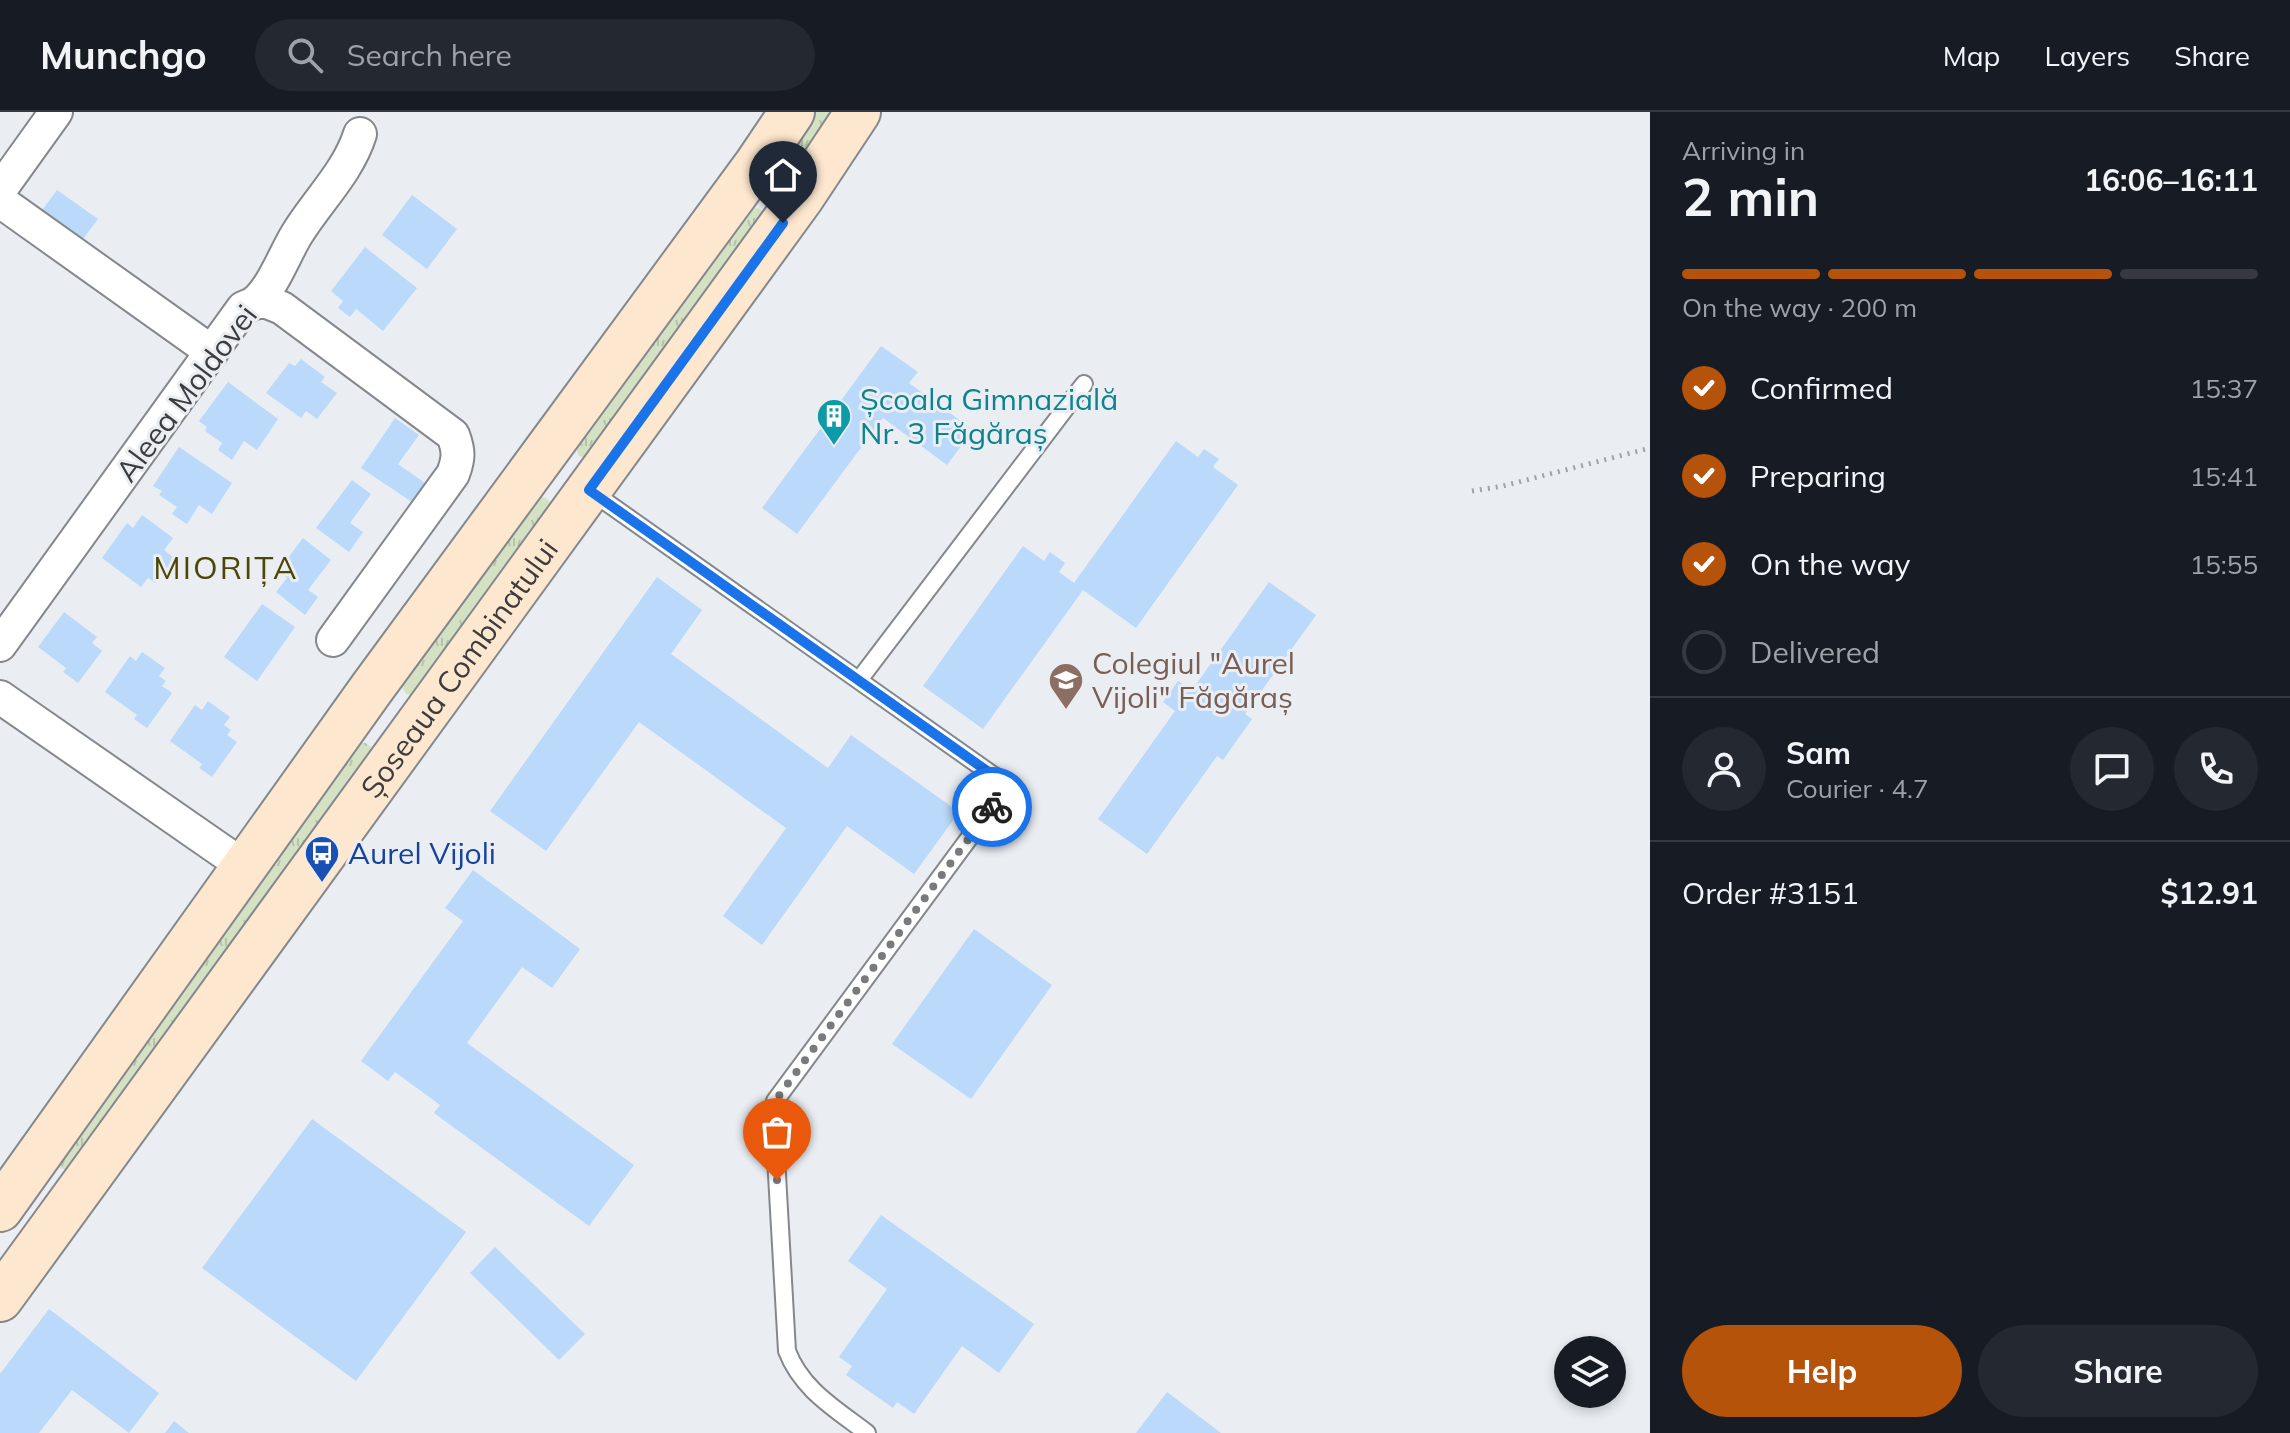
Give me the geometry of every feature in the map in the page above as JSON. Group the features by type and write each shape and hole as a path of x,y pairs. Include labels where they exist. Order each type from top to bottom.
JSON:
{"main road":[{"name":"Șoseaua Combinatului","path":"0,1209 372,688 792,112"},
{"name":"Șoseaua Combinatului","path":"0,1299 801,198 858,112"},
{"path":"757,164 801,198"},
{"path":"544,454 589,490"},
{"path":"372,688 421,723"},
{"path":"0,1223 36,1249"}],"street":[{"path":"0,190 56,112"},
{"name":"Aleea Moldovei","path":"0,645 243,308 255,302 275,274 304,224 339,177 360,134"},
{"path":"0,201 212,352"},
{"path":"255,302 267,302 282,308 453,435 458,446 459,457 453,474 333,640"},
{"path":"0,697 245,867"}],"lane":[{"path":"859,680 1084,384"},
{"path":"589,490 997,778 998,799 775,1101 787,1351 798,1375 808,1387 867,1433"}],"path":[{"path":"1472,491 1503,486 1650,448"}],"green space":[{"path":"807,112 839,112 799,162 794,161 788,154"},
{"path":"749,206 760,209 765,217 589,459 579,456 574,444"},
{"path":"536,496 546,498 554,506 416,696 406,694 399,682"},
{"path":"356,743 366,743 376,751 73,1173 58,1167 54,1159"}],"building":[{"path":"57,190 98,219 80,243 40,213"},
{"path":"412,195 457,229 427,269 382,235"},
{"path":"365,247 417,288 383,331 356,309 350,317 338,308 343,301 331,291"},
{"name":"Școala Gimnazială Nr. 3 Făgăraș","path":"881,346 918,372 909,383 973,430 947,465 883,418 797,534 762,508"},
{"path":"301,359 325,377 321,382 337,393 317,419 306,411 301,418 266,393 289,363 295,366"},
{"path":"228,382 278,419 257,450 244,441 232,460 218,450 222,443 205,431 207,427 199,421"},
{"path":"395,418 419,435 398,464 425,483 412,502 361,468"},
{"path":"1176,441 1198,457 1204,449 1219,459 1213,467 1238,485 1136,628 1083,590 983,729 923,686 1023,546 1044,561 1050,552 1065,563 1059,572 1074,583"},
{"path":"179,447 232,483 212,514 199,505 187,524 172,514 177,507 159,495 162,491 153,486"},
{"path":"352,480 371,494 350,523 363,532 349,552 316,528"},
{"path":"142,515 173,538 164,550 174,558 156,583 148,578 141,587 102,558 127,523 133,528"},
{"path":"303,538 331,560 308,590 318,597 305,615 276,592 287,578 278,571"},
{"path":"657,577 702,610 671,654 828,768 851,735 959,812 914,874 847,826 762,945 723,916 786,828 639,722 546,851 490,811"},
{"path":"1269,582 1316,615 1245,714 1252,719 1223,760 1217,756 1147,854 1098,819 1175,711 1163,702 1178,681 1192,690"},
{"path":"262,604 295,627 257,681 224,657"},
{"path":"64,612 97,637 92,643 102,651 78,683 63,672 66,668 38,647"},
{"path":"142,652 165,668 159,676 166,681 162,686 172,693 147,728 134,719 137,715 105,692 130,656 136,661"},
{"path":"208,701 230,717 224,725 231,730 227,735 237,742 212,777 199,768 202,764 170,741 195,705 202,710"},
{"path":"473,870 580,949 552,988 522,967 467,1043 634,1165 589,1226 434,1113 440,1105 395,1072 388,1081 361,1061 463,921 445,908"},
{"path":"974,929 1052,985 971,1099 892,1044"},
{"path":"312,1119 466,1232 356,1381 202,1268"},
{"path":"881,1215 1034,1324 999,1373 962,1346 914,1414 897,1402 893,1408 846,1375 852,1366 839,1357 887,1289 848,1261"},
{"path":"495,1247 585,1334 559,1360 470,1273"},
{"path":"49,1309 159,1393 129,1433 72,1390 39,1433 0,1433 0,1374"},
{"path":"1167,1392 1221,1433 1136,1433"},
{"path":"174,1421 189,1433 165,1433"}],"way so far":[{"path":"777,1180 775,1101 992,807"}],"place":[{"name":"Școala Gimnazială Nr. 3 Făgăraș","path":"834,447"},
{"name":"Colegiul \"Aurel Vijoli\" Făgăraș","path":"1066,711"},
{"name":"Aurel Vijoli","path":"322,884"}],"district":[{"name":"MIORIȚA","path":"226,567"}],"route":[{"path":"783,223 589,490 997,778 998,799 992,807"}]}
